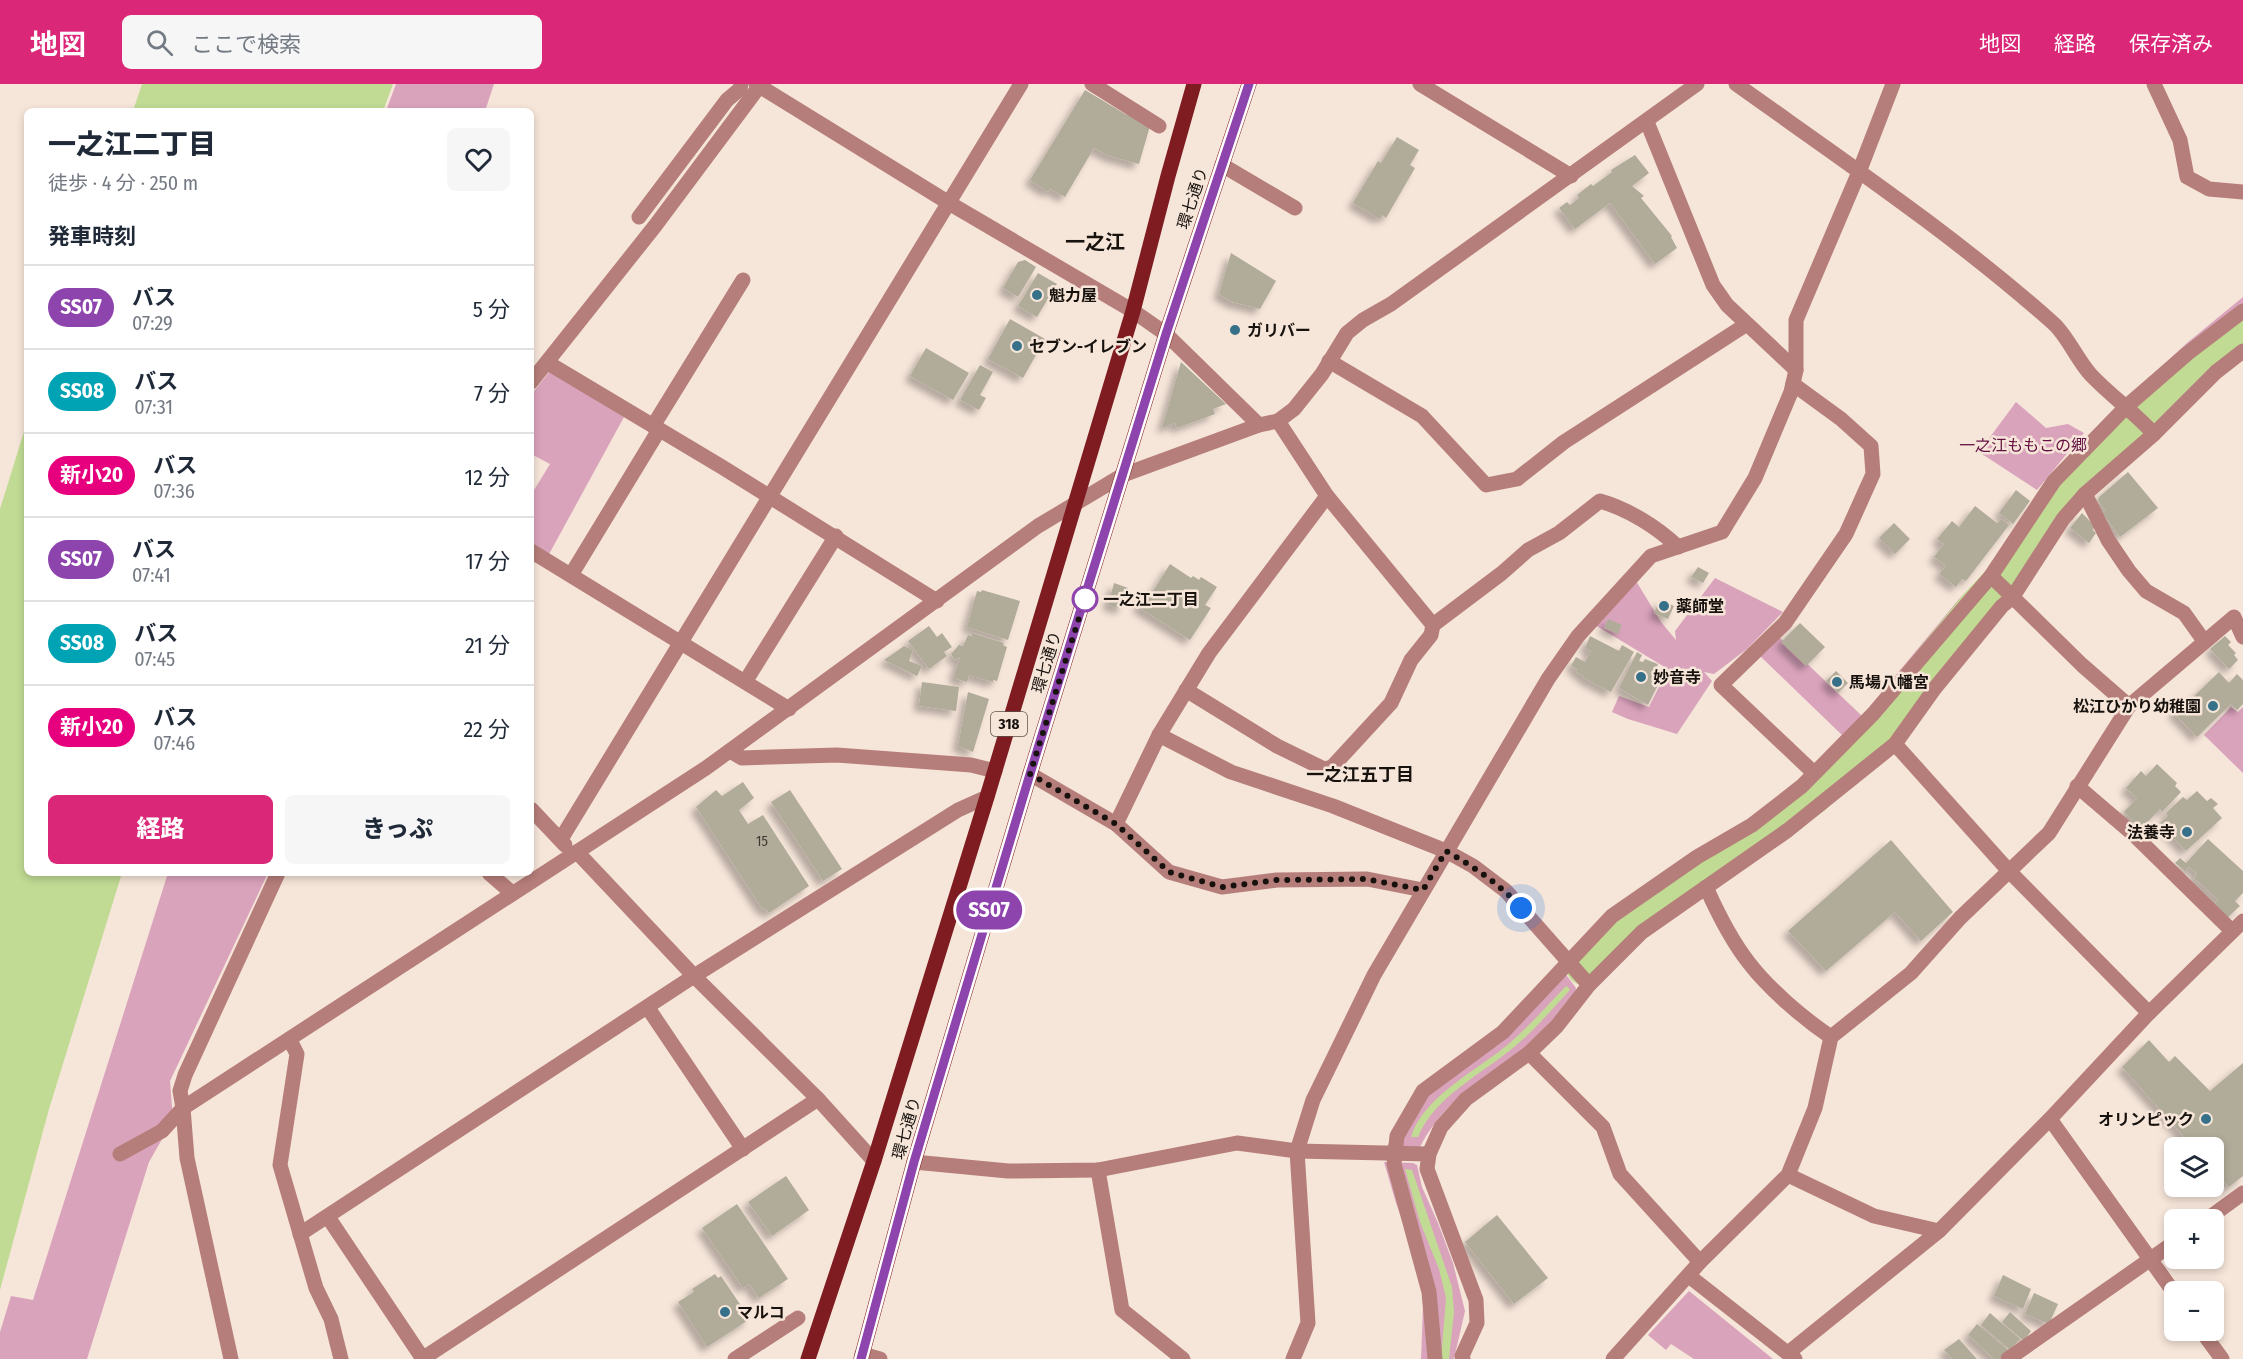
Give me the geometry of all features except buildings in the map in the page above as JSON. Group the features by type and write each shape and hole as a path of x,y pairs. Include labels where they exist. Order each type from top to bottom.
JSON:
{"main road":[{"name":"環七通り","path":"808,1359 874,1161 995,771 1133,311 1194,84"},
{"name":"環七通り","path":"861,1356 914,1162 1030,774 1166,334 1249,84"}],"street":[{"path":"639,217 727,100 740,89 741,84"},
{"path":"561,839 1021,84"},
{"path":"1092,84 1159,126"},
{"path":"1420,84 1571,176"},
{"path":"120,1154 162,1131 183,1108 730,751 1038,526 1123,475 1259,425 1278,421 1294,409 1322,374 1347,333 1363,320 1391,304 1697,84"},
{"path":"1736,84 1957,243 2056,326 2092,376 2151,431"},
{"path":"1293,1359 1308,1323 1297,1151 1313,1100 1363,996 1423,890 1548,680 1578,636 1651,556 1722,532 1755,478 1791,392 1794,377 1796,320 1859,172 1893,84"},
{"path":"2154,84 2180,140 2187,177 2209,189 2243,192"},
{"path":"534,379 759,85 949,203 1133,311 1166,334 1259,425"},
{"path":"1647,122 1713,285 1727,304 1794,377 1871,446 1874,474 1846,534 1785,623 1721,685 1814,773"},
{"path":"1222,165 1295,208"},
{"path":"571,575 743,280"},
{"path":"1407,1156 1441,1127 1466,1099 1529,1053 1557,1026 1589,985 1642,932 1788,830 1895,744 1935,688 2002,606 2000,585 2054,481 2131,410 2188,353 2243,311"},
{"path":"1329,361 1422,416 1486,485 1517,479 1564,442 1747,324"},
{"path":"1434,1359 1429,1292 1407,1156 1397,1136 1423,1092 1503,1032 1612,916 1697,857 1752,825 1802,786 2000,585 2085,494 2216,372 2243,351"},
{"path":"548,363 836,536 937,601"},
{"path":"1278,421 1327,496 1433,625"},
{"path":"2085,494 2108,540 2129,571 2146,591 2184,613 2204,641"},
{"path":"1116,824 1160,735 1209,653 1327,496"},
{"path":"1186,690 1277,746 1324,769 1332,767 1391,703 1411,660 1431,635 1433,625 1502,573 1528,550 1559,533 1600,501 1611,504 1662,531 1678,547"},
{"path":"745,681 836,536"},
{"path":"534,553 789,708"},
{"path":"2000,585 2082,665 2129,706"},
{"path":"1614,1359 1700,1263 1788,1175 1815,1108 1831,1037 1911,973 1959,918 2049,833 2129,706 2234,617 2243,637"},
{"path":"1160,735 1231,772 1333,806 1446,851 1473,866 1506,891 1589,985"},
{"path":"1895,744 2008,870 2149,1013"},
{"path":"730,751 742,758 837,755 970,765 995,771"},
{"path":"1030,774 1116,824 1169,872 1222,887 1277,880 1366,879 1423,890"},
{"path":"1689,1276 1792,1356 1939,1231 2050,1119 2149,1013 2237,926 2078,786"},
{"path":"300,1234 694,976 958,810 987,796"},
{"path":"534,812 818,1099 874,1161"},
{"path":"231,1359 187,1158 180,1091 185,1075 277,876"},
{"path":"492,876 512,893"},
{"path":"1706,887 1722,921 1749,964 1811,1023 1831,1037"},
{"path":"648,1008 742,1149"},
{"path":"290,1040 297,1054 280,1165 316,1288 331,1319 341,1359"},
{"path":"1529,1053 1603,1127 1620,1174 1700,1263"},
{"path":"328,1217 422,1359 818,1099"},
{"path":"2050,1119 2165,1281"},
{"path":"914,1162 1008,1171 1098,1170 1237,1143 1297,1151 1407,1156 1427,1169 1476,1300 1477,1323 1462,1356 1463,1359"},
{"path":"1098,1170 1122,1310 1183,1359"},
{"path":"1788,1175 1874,1216 1939,1231"},
{"path":"2221,1209 2243,1193"},
{"path":"2008,1359 2164,1250"},
{"path":"735,1359 798,1318"},
{"path":"2209,1341 2222,1359"},
{"path":"861,1356 880,1359"}],"green space":[{"path":"396,84 494,84 486,108 387,108"},
{"path":"2243,297 2243,341 2209,369 2162,417 2135,391 2187,343"},
{"path":"550,371 624,417 548,556 534,548 534,490 550,464 534,456 534,391"},
{"name":"一之江ももこの郷","path":"2016,402 2046,428 2068,424 2084,433 2037,490 1979,452"},
{"path":"2111,415 2138,439 2075,493 2053,519 2012,583 1929,683 1889,741 1805,810 1671,902 1616,946 1590,977 1568,954 1757,814 1800,779 1842,735 1760,656 1779,637 1862,716 1959,599 1999,560"},
{"path":"1715,578 1783,612 1747,649 1714,674 1704,672 1712,681 1677,734 1612,712 1619,696 1649,707 1668,669 1595,625 1636,581 1661,622 1676,640 1675,631"},
{"path":"2231,707 2238,712 2243,707 2243,773 2204,735"},
{"path":"167,876 267,876 170,1081 173,1120 149,1162 87,1359 0,1359 0,1332 11,1296 33,1300"},
{"path":"1558,964 1576,988 1571,1000 1560,1015 1523,1048 1453,1103 1443,1113 1420,1147 1386,1148 1422,1089 1497,1034"},
{"path":"1384,1162 1417,1165 1422,1187 1453,1263 1465,1311 1454,1359 1421,1359 1424,1280"},
{"path":"1689,1291 1773,1359 1694,1359 1671,1344 1666,1350 1648,1335"}],"shaded area":[{"path":"142,84 393,84 384,108 134,108"},
{"path":"24,432 24,876 121,876 49,1109 0,1290 0,509"},
{"path":"1566,986 1570,989 1569,991 1528,1034 1447,1098 1425,1123 1418,1137 1411,1137 1417,1122 1440,1096 1511,1042"},
{"path":"1405,1169 1412,1170 1452,1287 1454,1312 1449,1359 1441,1359 1446,1298 1439,1269 1420,1222"}],"waterway":[{"path":"1584,967 1598,948 1814,796 1884,720 1978,605 2011,570 2070,481 2243,334"}],"bus line":[{"name":"SS07","path":"861,1359 914,1162 1030,774 1166,334 1249,84"}],"place":[{"name":"魁力屋","path":"1037,295"},
{"name":"ガリバー","path":"1235,330"},
{"name":"セブン-イレブン","path":"1017,346"},
{"name":"一之江二丁目","path":"1085,599"},
{"name":"薬師堂","path":"1664,606"},
{"name":"妙音寺","path":"1641,677"},
{"name":"馬場八幡宮","path":"1837,682"},
{"name":"松江ひかり幼稚園","path":"2213,706"},
{"name":"法養寺","path":"2187,832"},
{"name":"オリンピック","path":"2206,1119"},
{"name":"マルコ","path":"725,1312"}],"district":[{"name":"一之江","path":"1095,242"},
{"name":"一之江五丁目","path":"1360,775"}],"route":[{"path":"1085,599 1030,774 1116,824 1169,872 1222,887 1277,880 1366,879 1423,890 1446,851 1473,866 1506,891 1521,908"}]}
